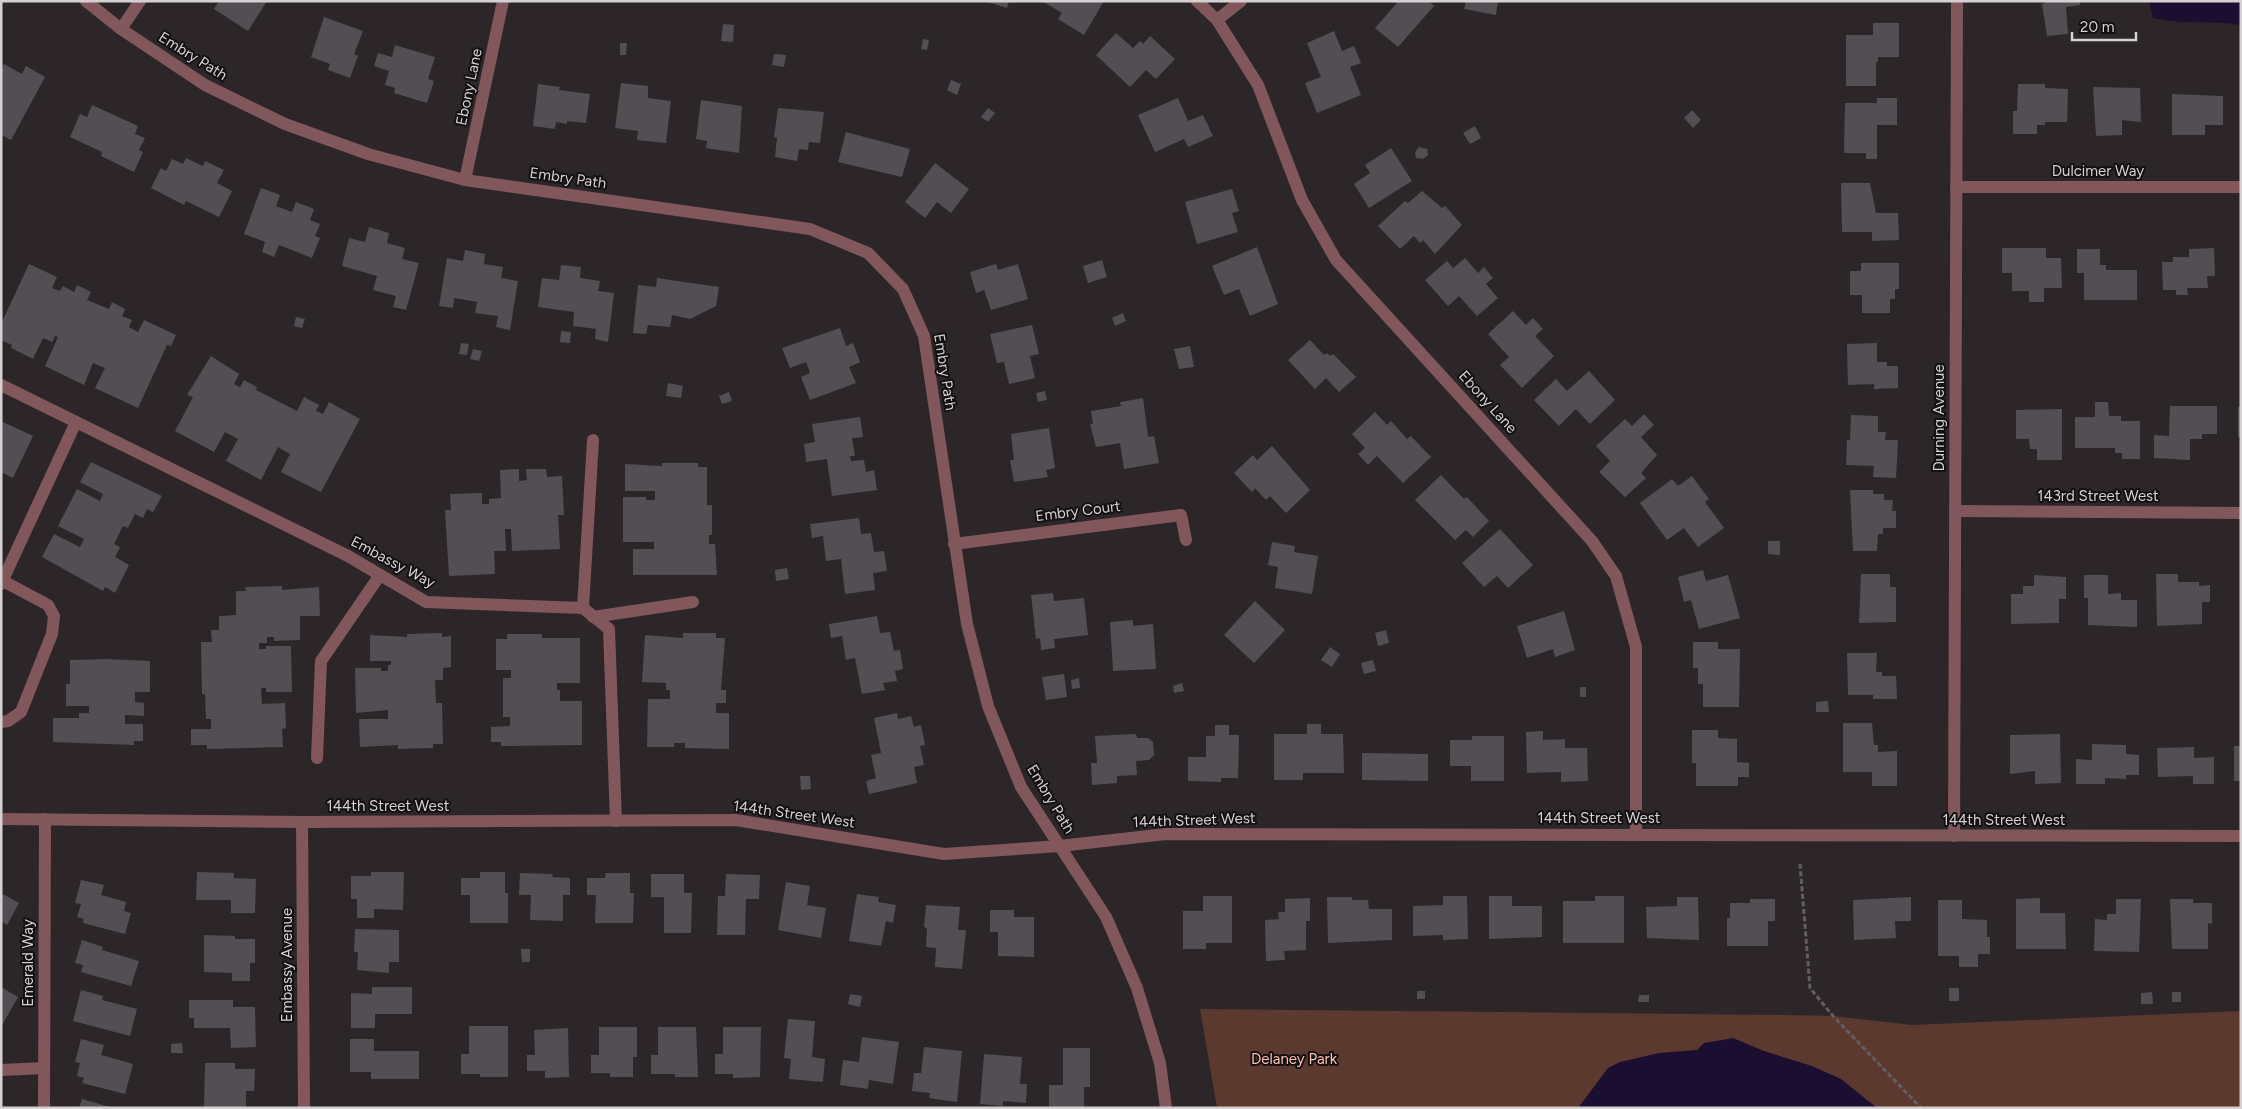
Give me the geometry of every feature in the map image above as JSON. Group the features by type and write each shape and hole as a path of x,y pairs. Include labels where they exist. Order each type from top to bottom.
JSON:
{"street":[{"name":"Embry Path","path":"86,1 121,29 206,85 285,124 368,154 466,180 810,229 868,253 903,289 924,336 967,624 988,706 1021,786 1106,917 1137,988 1160,1063 1166,1108"},
{"path":"121,29 140,1"},
{"name":"Ebony Lane","path":"466,180 503,1"},
{"name":"Ebony Lane","path":"1197,1 1217,20 1258,85 1302,200 1336,260 1592,541 1616,576 1636,647 1636,835"},
{"path":"1217,20 1241,1"},
{"name":"Durning Avenue","path":"1954,836 1957,1"},
{"name":"Dulcimer Way","path":"1956,187 2241,187"},
{"name":"Embassy Way","path":"1,385 348,556 426,602 583,608"},
{"path":"1,722 21,712 52,634 54,616 48,605 2,582 76,422"},
{"path":"593,440 583,608 609,629 616,821"},
{"name":"143rd Street West","path":"1955,511 2241,512"},
{"name":"Embry Court","path":"954,544 1181,515 1186,540"},
{"path":"317,758 321,661 380,575"},
{"path":"593,617 692,602"},
{"name":"144th Street West","path":"1,819 302,822 736,820 944,854 1060,846 1166,834 2241,836"},
{"name":"Emerald Way","path":"44,1108 45,819"},
{"name":"Embassy Avenue","path":"302,822 304,1108"},
{"path":"1,1070 44,1068"}],"path":[{"path":"1800,864 1810,988 1833,1016 1921,1108"}],"green space":[{"name":"Delaney Park","path":"1200,1009 1833,1016 1912,1025 2241,1011 2241,1108 1217,1108"}],"shaded area":[{"path":"2149,1 2241,1 2241,25 2153,18"},
{"path":"1733,1038 1764,1051 1812,1066 1841,1079 1877,1108 1578,1108 1608,1068 1620,1062 1659,1053 1697,1050 1704,1043"}],"building":[{"path":"219,1 267,1 248,31 214,9"},
{"path":"984,1 1009,1 1007,8"},
{"path":"1042,1 1104,1 1084,35 1058,19 1062,13"},
{"path":"1395,1 1429,1 1434,6 1398,47 1375,28 1397,3"},
{"path":"1466,1 1498,1 1496,15 1464,9"},
{"path":"2044,1 2080,1 2080,5 2066,7 2068,34 2047,36 2042,4 2045,3"},
{"path":"324,17 363,31 354,54 358,56 350,78 328,70 330,64 311,57"},
{"path":"1873,23 1899,23 1899,57 1878,57 1878,62 1876,62 1876,86 1846,86 1846,35 1873,35"},
{"path":"723,24 734,25 733,42 721,41"},
{"path":"1334,31 1342,51 1354,46 1361,63 1350,67 1361,95 1317,113 1305,83 1321,77 1307,43"},
{"path":"1116,33 1133,48 1140,41 1143,44 1150,36 1175,59 1156,79 1146,70 1130,87 1096,55"},
{"path":"923,39 929,40 927,50 921,49"},
{"path":"620,43 627,43 626,55 620,55"},
{"path":"395,45 435,57 428,79 434,81 427,103 394,93 395,88 385,85 389,71 374,66 378,53 392,57"},
{"path":"774,54 786,55 784,67 772,65"},
{"path":"4,64 22,74 26,66 45,77 11,140 1,135 1,70"},
{"path":"951,80 961,84 957,95 947,90"},
{"path":"621,83 648,86 648,98 671,101 666,143 637,140 638,131 615,128"},
{"path":"538,84 560,87 559,90 590,94 586,123 567,121 567,124 556,122 555,129 533,126"},
{"path":"2018,84 2045,84 2045,88 2068,89 2067,122 2045,122 2045,125 2037,125 2037,134 2013,134 2013,111 2017,111"},
{"path":"2093,87 2140,88 2141,122 2122,120 2122,135 2096,136"},
{"path":"2172,94 2223,96 2223,125 2205,125 2205,135 2172,135"},
{"path":"1178,98 1188,121 1203,115 1213,136 1188,147 1184,139 1155,152 1138,115"},
{"path":"1877,98 1897,98 1897,125 1877,125 1877,159 1866,159 1866,153 1844,153 1845,103 1877,103"},
{"path":"701,100 742,106 739,153 706,148 707,141 696,139"},
{"path":"92,105 138,126 135,134 145,138 139,150 143,152 134,172 101,156 102,152 70,137 80,114 87,117"},
{"path":"778,108 824,112 820,143 809,142 808,150 799,149 797,161 775,157 777,138 774,137"},
{"path":"988,108 995,113 988,122 981,117"},
{"path":"1692,110 1701,120 1693,128 1684,118"},
{"path":"1475,126 1481,138 1470,144 1463,133"},
{"path":"846,132 910,149 902,177 838,162"},
{"path":"1419,147 1427,149 1428,155 1423,159 1416,158 1415,152"},
{"path":"1391,148 1412,181 1369,208 1354,184 1370,173 1365,165"},
{"path":"186,158 203,166 205,161 224,170 217,183 232,191 219,217 186,201 184,205 151,188 161,168 166,171 172,159 183,164"},
{"path":"935,163 969,189 951,213 937,202 925,218 905,202"},
{"path":"1841,183 1870,183 1876,213 1898,213 1899,240 1872,241 1872,232 1842,232"},
{"path":"261,188 280,195 276,206 292,212 296,202 314,209 310,220 320,224 315,236 320,238 312,258 279,245 274,257 262,252 265,242 244,234"},
{"path":"1232,189 1239,211 1232,213 1238,232 1197,244 1185,202"},
{"path":"1422,191 1442,208 1445,206 1462,225 1435,254 1423,240 1420,243 1414,236 1400,249 1378,226 1405,201 1408,203"},
{"path":"369,227 389,233 387,243 405,248 402,259 419,263 406,310 393,307 396,296 373,290 377,276 342,266 349,238 365,242"},
{"path":"1257,247 1278,304 1250,316 1239,289 1224,295 1212,266"},
{"path":"2002,248 2046,248 2046,258 2061,258 2062,288 2044,288 2044,302 2029,302 2029,291 2012,291 2012,273 2002,273"},
{"path":"2214,248 2215,276 2207,276 2208,288 2187,288 2188,295 2176,295 2176,290 2163,290 2162,262 2173,262 2173,257 2189,257 2189,249"},
{"path":"2077,249 2100,249 2100,265 2106,265 2106,270 2137,270 2137,300 2084,300 2084,273 2077,273"},
{"path":"465,250 485,254 484,264 503,267 501,278 518,281 510,330 496,327 498,316 475,313 477,302 454,298 453,308 439,306 447,258 463,261"},
{"path":"1465,258 1478,273 1484,267 1493,278 1486,284 1498,298 1477,316 1459,296 1448,306 1425,280 1447,261 1453,268"},
{"path":"1102,260 1107,277 1088,283 1083,266"},
{"path":"1861,263 1899,263 1899,289 1895,289 1895,299 1890,299 1890,313 1862,313 1862,295 1850,295 1850,271 1861,271"},
{"path":"29,264 57,277 52,288 60,291 63,286 74,292 77,285 91,292 87,300 109,309 112,302 125,309 122,316 132,320 129,327 138,332 144,320 176,335 171,346 167,345 138,408 95,388 105,368 93,363 84,385 45,366 58,337 55,336 52,342 43,338 33,359 11,348 12,345 1,340 1,324"},
{"path":"996,264 998,270 1018,264 1028,299 991,310 984,290 976,293 970,272"},
{"path":"561,265 581,267 580,278 600,281 598,291 614,293 608,342 595,339 596,329 573,326 574,312 538,307 542,278 559,280"},
{"path":"657,278 719,287 716,306 690,319 672,315 670,327 648,325 646,334 633,333 638,285 656,287"},
{"path":"1513,311 1526,325 1533,318 1543,329 1535,336 1554,356 1522,388 1500,365 1509,357 1488,334"},
{"path":"1123,313 1126,321 1115,326 1112,318"},
{"path":"296,317 305,319 302,328 294,326"},
{"path":"1032,325 1039,354 1030,356 1035,378 1009,384 1004,362 997,363 990,334"},
{"path":"840,328 846,346 853,343 860,362 849,367 856,383 810,400 801,377 810,373 806,362 790,368 782,348"},
{"path":"561,331 571,332 570,343 560,342"},
{"path":"1310,340 1324,355 1327,353 1330,356 1333,354 1356,377 1339,392 1326,378 1315,389 1288,360"},
{"path":"461,343 469,344 467,355 459,354"},
{"path":"1877,343 1877,362 1887,362 1887,366 1898,366 1898,388 1874,389 1874,384 1848,385 1847,344"},
{"path":"1190,346 1194,367 1179,369 1174,349"},
{"path":"473,349 482,351 479,361 470,359"},
{"path":"211,356 239,374 234,384 240,387 244,380 257,387 256,390 297,411 304,397 319,405 316,411 323,414 329,402 360,419 321,492 281,472 290,454 278,447 261,480 226,461 238,439 225,432 214,452 175,431 193,397 187,395"},
{"path":"1589,371 1615,400 1590,424 1576,409 1559,426 1534,400 1556,379 1567,391"},
{"path":"668,383 683,386 681,398 666,396"},
{"path":"1045,391 1047,400 1038,402 1036,393"},
{"path":"729,392 732,401 722,404 719,396"},
{"path":"1143,398 1148,437 1154,436 1159,463 1124,469 1120,443 1096,447 1090,424 1093,424 1091,411 1121,406 1120,402"},
{"path":"2095,402 2108,402 2109,416 2121,416 2121,421 2140,421 2140,459 2122,459 2122,453 2115,453 2115,448 2075,448 2075,417 2095,417"},
{"path":"2170,406 2217,406 2217,434 2202,434 2202,439 2190,439 2190,460 2154,458 2154,435 2169,436"},
{"path":"2238,407 2241,407 2241,437 2238,437"},
{"path":"2062,409 2062,460 2037,460 2037,449 2030,449 2029,439 2016,439 2016,410"},
{"path":"1375,412 1387,425 1391,421 1407,439 1411,436 1431,457 1403,483 1377,456 1368,465 1358,454 1365,448 1352,434"},
{"path":"1644,414 1654,425 1641,437 1657,455 1641,473 1646,478 1625,497 1599,472 1610,461 1596,446 1625,419 1632,426"},
{"path":"1851,415 1878,416 1878,432 1886,432 1885,440 1898,440 1896,478 1873,477 1874,466 1846,465"},
{"path":"860,417 863,437 852,438 855,456 850,456 851,461 864,460 866,472 874,470 877,490 832,496 827,459 806,462 804,444 815,442 812,424"},
{"path":"1,421 33,436 13,478 1,472"},
{"path":"1049,428 1055,468 1046,470 1048,477 1014,482 1010,460 1014,460 1011,434"},
{"path":"1272,446 1310,490 1286,513 1270,496 1266,500 1255,488 1252,492 1234,473 1253,455 1257,460"},
{"path":"91,462 162,496 153,512 147,509 143,518 135,514 128,528 123,526 114,544 120,547 115,557 129,565 115,593 105,587 103,591 42,557 54,534 80,547 84,539 58,526 77,489 100,501 103,494 80,482"},
{"path":"662,463 698,463 698,467 707,467 707,505 712,505 712,535 709,535 709,544 715,544 717,575 633,575 633,549 654,549 654,542 623,542 623,497 646,497 646,500 655,500 655,491 625,491 625,464 662,466"},
{"path":"519,469 519,481 527,480 526,469 546,469 547,477 562,476 564,515 558,515 560,549 512,551 511,529 505,529 506,551 494,551 495,574 449,576 445,510 451,510 450,494 482,493 482,504 489,504 489,499 501,498 500,470"},
{"path":"1441,475 1464,499 1467,497 1489,521 1473,537 1466,530 1455,540 1415,500"},
{"path":"1692,476 1709,499 1705,502 1724,528 1698,547 1684,528 1667,540 1640,503 1672,479 1678,486"},
{"path":"1850,490 1873,490 1873,494 1884,494 1884,500 1893,500 1892,511 1896,511 1896,528 1883,528 1883,534 1878,534 1877,551 1853,551"},
{"path":"859,518 861,534 871,533 874,552 884,551 887,571 873,573 875,590 845,594 841,559 826,561 823,536 812,538 810,524"},
{"path":"1500,529 1533,565 1508,588 1497,576 1484,587 1462,563"},
{"path":"1768,541 1780,541 1780,555 1768,554"},
{"path":"1272,542 1295,546 1294,552 1318,556 1312,594 1275,588 1278,567 1268,565"},
{"path":"787,568 789,579 776,581 775,570"},
{"path":"1703,570 1706,581 1728,575 1740,618 1699,629 1691,600 1684,602 1678,577"},
{"path":"1861,574 1890,574 1890,587 1896,587 1896,622 1859,623"},
{"path":"2156,574 2178,574 2178,582 2199,582 2199,586 2210,585 2210,602 2202,602 2202,624 2157,626"},
{"path":"2034,575 2066,577 2066,599 2059,599 2059,623 2011,624 2011,594 2023,594 2023,586 2034,586"},
{"path":"2084,575 2108,575 2108,594 2121,593 2121,600 2137,600 2137,627 2088,625 2088,598 2084,598"},
{"path":"282,586 282,590 319,587 320,616 300,616 300,640 274,641 274,637 267,637 267,643 259,643 259,649 266,649 266,646 291,646 292,692 266,692 266,688 261,688 262,704 285,703 286,728 282,729 283,747 207,749 207,745 191,745 191,729 211,729 211,719 206,719 205,694 202,694 201,642 212,642 211,630 219,630 219,616 236,615 236,591 246,591 245,587"},
{"path":"1053,593 1054,601 1084,598 1088,635 1054,639 1055,648 1041,650 1040,638 1036,639 1031,595"},
{"path":"1255,601 1285,630 1254,663 1224,635"},
{"path":"1564,611 1575,650 1555,657 1553,649 1527,658 1517,626"},
{"path":"877,616 880,633 890,632 894,651 900,650 903,669 895,671 897,681 883,683 885,690 862,694 855,658 846,660 842,636 831,638 829,624"},
{"path":"1133,620 1133,626 1153,624 1156,669 1113,671 1110,622"},
{"path":"1386,630 1389,643 1378,646 1375,633"},
{"path":"442,633 442,637 451,636 451,667 443,668 443,680 435,680 436,703 442,703 443,744 433,744 433,748 398,749 398,745 360,747 359,719 388,719 388,710 356,713 355,668 381,668 381,671 388,671 388,665 391,665 391,661 370,661 370,635 407,637 407,634"},
{"path":"683,633 716,633 716,638 725,638 721,690 726,690 726,703 716,703 716,713 729,713 729,749 685,748 685,743 674,743 674,747 647,747 648,699 670,699 670,690 666,690 666,683 642,682 645,635 683,638"},
{"path":"507,634 542,634 542,638 580,638 580,683 557,683 557,690 560,690 560,701 582,701 582,745 501,746 501,742 491,742 491,727 510,726 510,717 503,717 503,678 511,678 511,670 496,670 496,639 507,639"},
{"path":"1693,642 1718,642 1718,649 1740,649 1739,707 1703,707 1703,684 1698,684 1698,668 1693,668"},
{"path":"1330,647 1340,654 1332,667 1321,660"},
{"path":"1847,653 1877,653 1876,672 1882,672 1882,676 1896,676 1897,699 1873,699 1873,695 1848,695"},
{"path":"70,660 150,661 150,692 135,692 135,702 144,703 144,716 125,715 125,724 143,724 143,741 134,741 134,745 53,742 53,718 79,718 79,713 89,713 89,706 66,706 66,684 70,684"},
{"path":"1373,660 1376,671 1364,674 1361,663"},
{"path":"1064,674 1067,697 1046,700 1042,677"},
{"path":"1079,678 1080,688 1072,689 1071,680"},
{"path":"1182,683 1184,691 1174,693 1173,686"},
{"path":"1580,687 1586,687 1586,697 1580,697"},
{"path":"1828,701 1829,712 1816,712 1816,702"},
{"path":"897,713 898,719 911,716 914,727 921,725 925,745 920,746 924,765 914,767 917,783 869,794 866,781 876,778 871,755 881,753 874,718"},
{"path":"1843,723 1872,723 1874,745 1878,745 1878,752 1897,751 1897,786 1872,786 1872,772 1843,772"},
{"path":"1307,724 1321,724 1321,734 1343,734 1344,773 1303,773 1303,780 1274,780 1274,734 1307,734"},
{"path":"1215,725 1229,725 1229,735 1239,735 1238,778 1221,778 1221,782 1188,781 1188,757 1206,757 1206,736 1215,736"},
{"path":"1692,730 1718,730 1718,738 1737,739 1737,762 1749,763 1749,777 1738,777 1738,786 1696,786 1696,763 1692,763"},
{"path":"1543,731 1543,740 1565,739 1565,748 1587,748 1588,781 1561,782 1561,772 1527,773 1526,732"},
{"path":"1136,734 1137,738 1148,738 1153,742 1154,755 1149,760 1136,761 1137,775 1117,776 1117,783 1092,785 1091,763 1097,763 1095,736"},
{"path":"2060,734 2061,783 2035,784 2035,771 2010,774 2010,735"},
{"path":"1472,736 1504,736 1504,781 1471,781 1471,766 1450,766 1450,740 1472,740"},
{"path":"2092,744 2126,745 2126,754 2139,755 2139,775 2126,775 2126,779 2105,778 2105,784 2076,784 2076,759 2092,760"},
{"path":"2234,746 2241,746 2241,781 2234,781"},
{"path":"2194,747 2194,758 2214,757 2214,784 2193,784 2193,776 2158,777 2157,748"},
{"path":"1362,753 1428,754 1428,781 1362,780"},
{"path":"800,776 810,776 811,789 801,790"},
{"path":"197,872 234,873 234,878 256,879 255,913 231,913 231,900 196,900"},
{"path":"371,872 404,872 403,910 374,909 374,918 357,918 357,899 351,899 351,876 371,876"},
{"path":"480,872 505,872 505,893 508,893 508,923 470,923 470,895 461,895 461,878 480,878"},
{"path":"520,873 553,874 552,877 570,878 570,895 563,895 563,921 530,920 531,895 519,895"},
{"path":"606,873 630,873 630,893 634,893 633,923 595,923 596,895 587,895 587,878 605,878"},
{"path":"651,874 684,874 684,893 692,893 691,933 664,933 664,897 651,897"},
{"path":"726,874 760,875 759,899 746,899 745,935 717,935 718,896 725,896"},
{"path":"81,880 104,885 101,895 126,902 124,911 131,913 125,934 83,923 84,919 77,917 81,904 75,903"},
{"path":"786,882 810,886 807,905 826,908 821,938 778,930"},
{"path":"1,893 19,903 7,925 1,921"},
{"path":"857,894 879,897 878,902 896,905 893,923 886,921 881,946 849,941"},
{"path":"1203,896 1232,896 1232,943 1206,943 1206,949 1183,949 1183,911 1203,911"},
{"path":"1443,896 1467,896 1468,939 1443,940 1443,935 1413,936 1413,906 1443,905"},
{"path":"1489,896 1512,896 1512,906 1542,906 1542,937 1489,939"},
{"path":"1595,896 1624,896 1624,943 1563,943 1563,901 1595,901"},
{"path":"1327,897 1352,897 1352,900 1368,900 1369,909 1392,909 1392,940 1328,943"},
{"path":"1677,897 1698,897 1699,940 1647,938 1646,907 1677,906"},
{"path":"1911,897 1911,921 1895,921 1896,938 1854,940 1853,900"},
{"path":"1310,898 1310,921 1306,921 1306,950 1284,951 1285,960 1266,961 1265,920 1279,919 1278,912 1285,912 1285,899"},
{"path":"2040,898 2040,913 2065,913 2066,949 2016,949 2016,899"},
{"path":"1750,899 1775,899 1775,921 1768,921 1768,946 1727,946 1727,918 1730,918 1730,903 1750,903"},
{"path":"2116,899 2141,899 2139,952 2094,951 2095,919 2107,920 2107,914 2116,914"},
{"path":"2170,899 2193,899 2193,903 2212,903 2212,924 2208,923 2208,949 2172,949"},
{"path":"1938,900 1962,900 1962,919 1987,920 1990,954 1978,954 1978,967 1959,967 1959,956 1938,956"},
{"path":"926,905 960,907 958,930 966,930 962,969 935,967 936,948 926,947 927,928 924,927"},
{"path":"990,910 1014,910 1014,917 1034,917 1034,957 998,956 998,932 990,932"},
{"path":"355,929 399,930 399,962 389,962 389,973 357,970 358,952 354,952"},
{"path":"204,935 235,936 235,939 255,939 255,963 250,963 250,981 232,981 232,973 204,972"},
{"path":"82,940 103,947 102,950 139,961 131,986 81,972 83,965 75,963"},
{"path":"521,949 530,949 530,962 522,962"},
{"path":"1,987 18,997 1,1027"},
{"path":"372,987 412,987 412,1014 375,1014 375,1028 351,1028 351,993 372,994"},
{"path":"1949,988 1959,988 1959,1001 1949,1001"},
{"path":"81,990 103,996 102,1000 137,1009 130,1036 73,1021"},
{"path":"1417,991 1425,991 1425,999 1417,999"},
{"path":"2152,992 2153,1004 2141,1004 2141,993"},
{"path":"2172,992 2181,992 2181,1002 2172,1002"},
{"path":"850,994 862,996 860,1007 848,1004"},
{"path":"1639,995 1649,995 1649,1002 1638,1002"},
{"path":"189,1000 233,1000 233,1007 255,1007 256,1047 231,1048 230,1028 194,1028 194,1018 189,1018"},
{"path":"788,1019 815,1021 812,1057 825,1059 823,1082 789,1079 791,1059 784,1058"},
{"path":"469,1026 508,1026 508,1077 480,1077 480,1074 461,1074 461,1054 469,1054"},
{"path":"599,1027 637,1027 637,1057 633,1057 633,1077 610,1077 610,1073 591,1073 591,1055 599,1055"},
{"path":"658,1027 696,1027 698,1077 675,1077 675,1074 651,1074 651,1055 658,1055"},
{"path":"723,1027 761,1027 760,1077 733,1078 733,1074 715,1074 715,1054 723,1054"},
{"path":"568,1028 569,1077 545,1078 545,1071 527,1071 527,1055 535,1055 534,1030"},
{"path":"862,1037 899,1042 893,1084 869,1080 868,1089 840,1085 843,1060 859,1062"},
{"path":"81,1039 104,1045 101,1055 133,1064 125,1094 82,1083 84,1078 77,1076 80,1063 75,1062"},
{"path":"350,1039 374,1039 374,1051 419,1051 419,1079 371,1079 371,1072 350,1072"},
{"path":"182,1043 183,1053 171,1053 171,1044"},
{"path":"924,1047 962,1051 957,1102 929,1098 930,1093 912,1091 914,1073 921,1073"},
{"path":"1063,1048 1090,1048 1090,1087 1084,1087 1084,1108 1049,1108 1049,1085 1063,1085"},
{"path":"984,1054 1022,1057 1020,1084 1027,1084 1026,1103 1003,1101 1003,1106 980,1104"},
{"path":"205,1063 235,1063 235,1069 255,1069 254,1091 246,1091 246,1108 204,1108"},
{"path":"82,1099 110,1107 110,1108 79,1108"}]}
